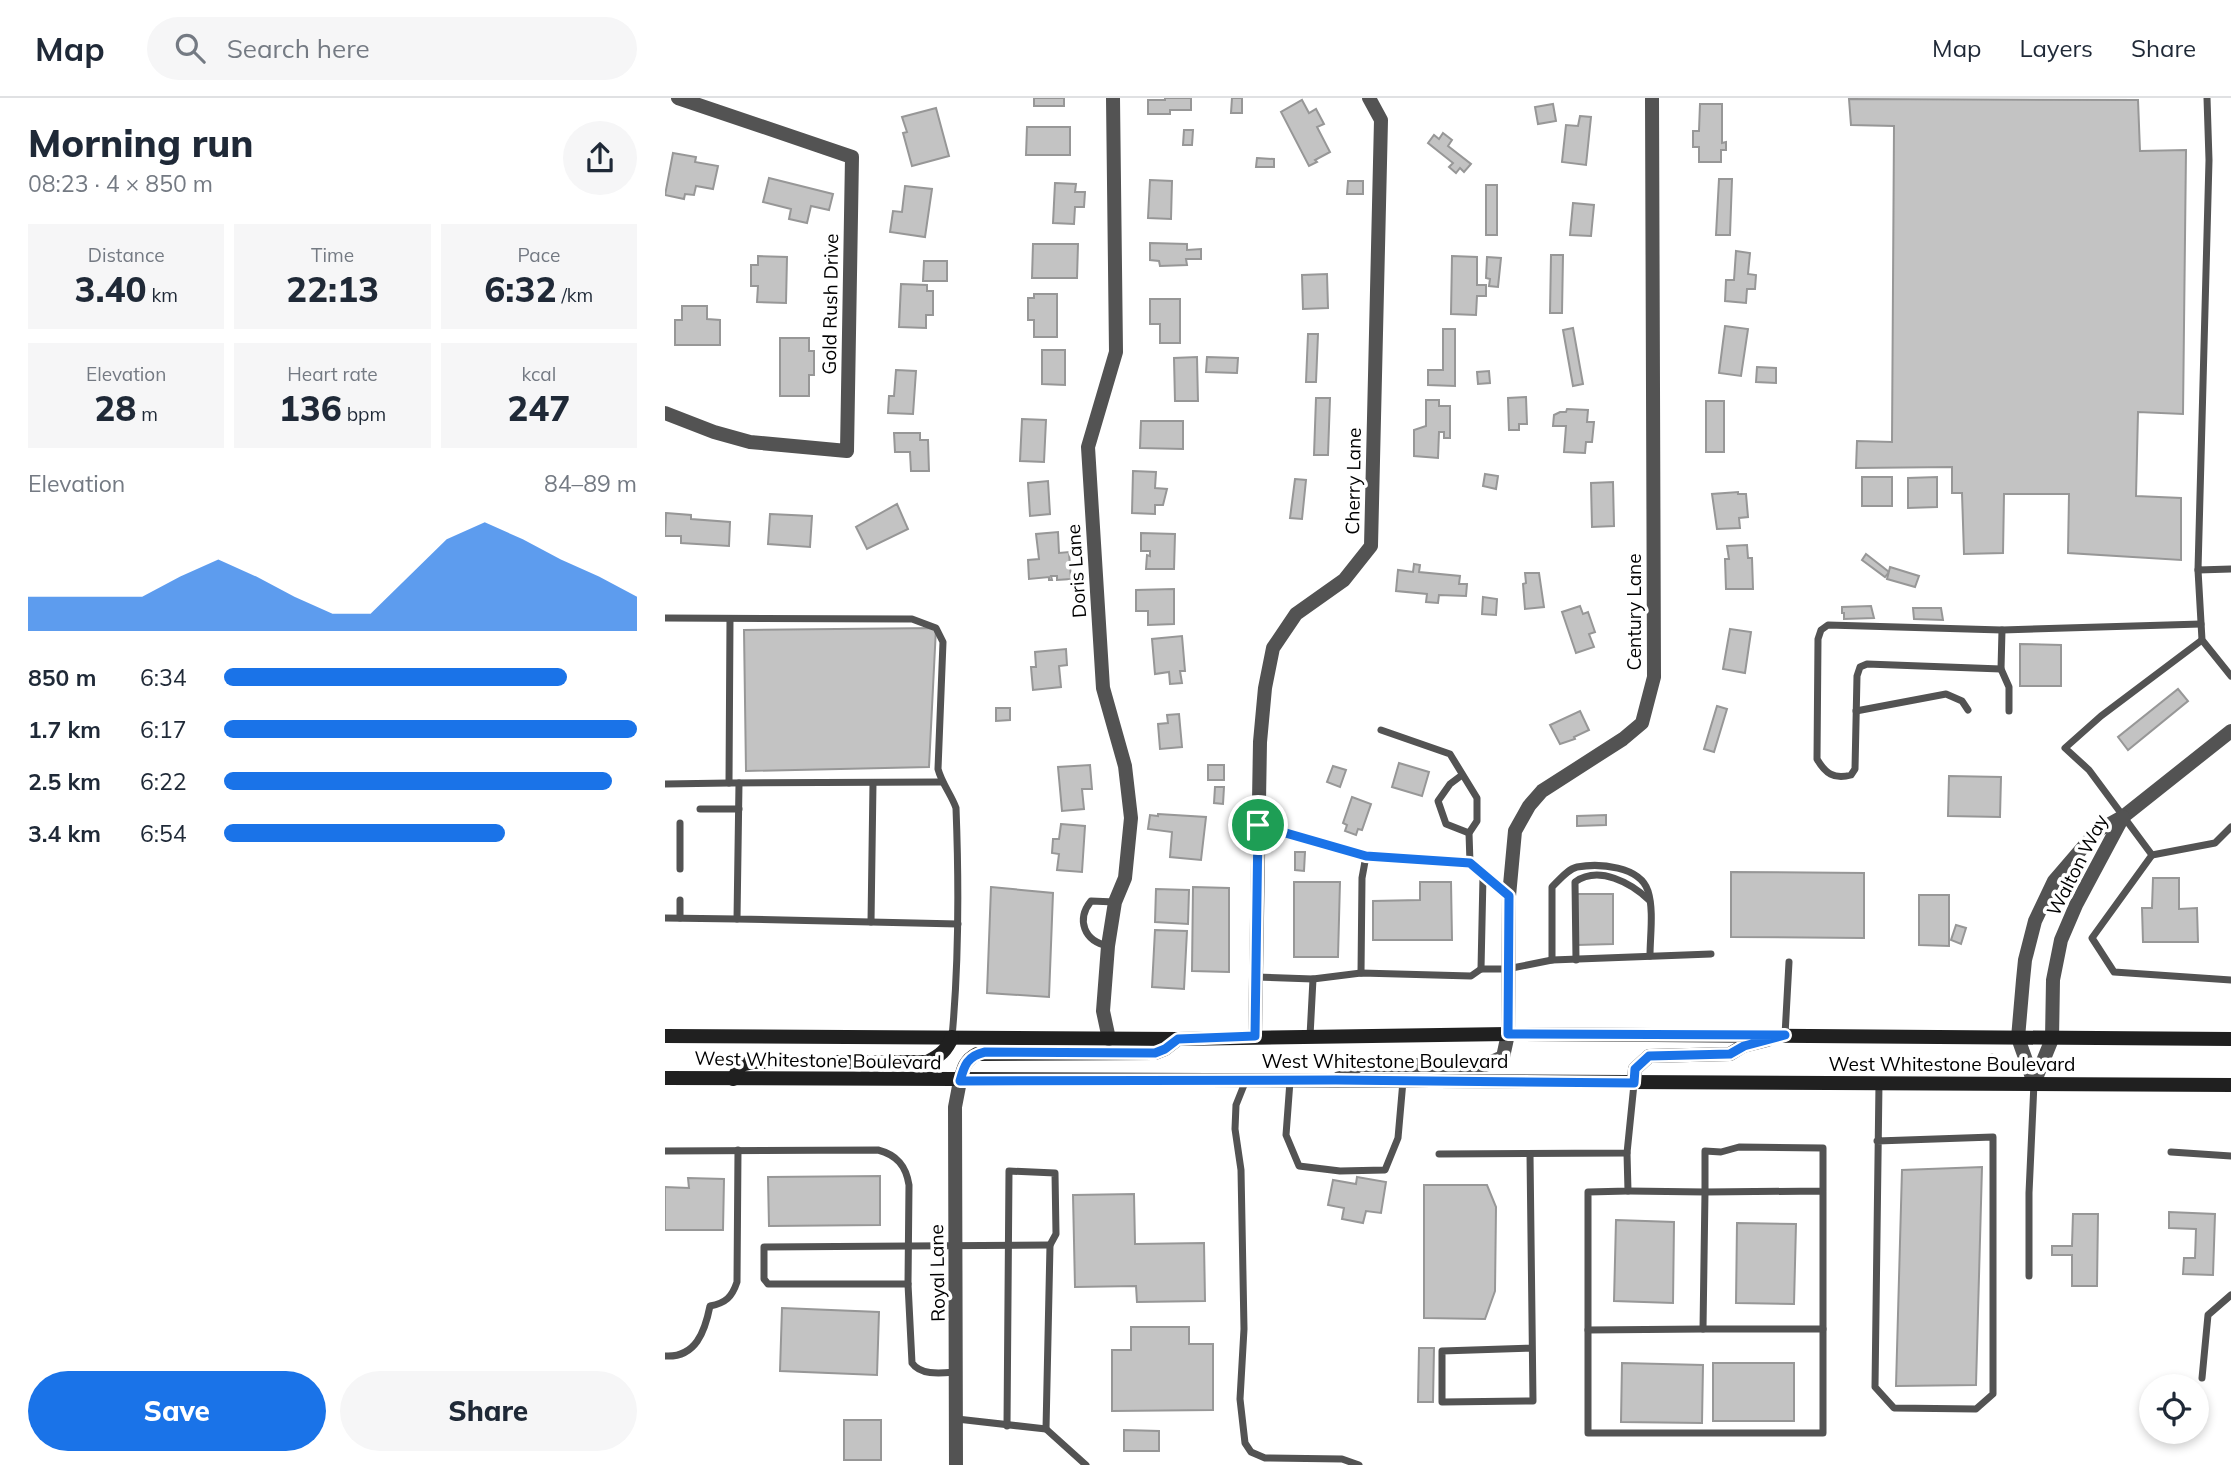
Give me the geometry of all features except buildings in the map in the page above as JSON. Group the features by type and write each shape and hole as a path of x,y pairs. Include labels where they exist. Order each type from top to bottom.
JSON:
{"main road":[{"name":"West Whitestone Boulevard","path":"665,1036 1178,1039 1508,1034 2231,1039"},
{"path":"1634,1083 1635,1069 1649,1056 1730,1054 1744,1046 1785,1035"},
{"path":"733,1079 741,1065 753,1062 927,1062 941,1055 952,1037"},
{"path":"960,1081 965,1064 970,1057 977,1054 1155,1053 1178,1039"},
{"name":"West Whitestone Boulevard","path":"665,1078 2231,1085"}],"street":[{"name":"Gold Rush Drive","path":"665,413 714,432 750,442 847,451 852,157 678,98"},
{"name":"Doris Lane","path":"1109,1038 1104,1011 1108,946 1115,902 1125,878 1131,818 1125,766 1103,688 1088,447 1116,352 1113,98"},
{"name":"Cherry Lane","path":"1255,1036 1260,742 1265,688 1273,648 1296,614 1344,580 1371,546 1381,120 1369,98"},
{"name":"Century Lane","path":"1508,1034 1509,896 1515,831 1529,806 1542,792 1623,739 1642,723 1654,677 1652,98"},
{"name":"Walton Way","path":"2034,1083 2018,1038 2025,960 2035,921 2054,881 2097,831 2124,816 2231,731"},
{"name":"Walton Way","path":"2034,1083 2052,1038 2053,980 2061,940 2076,905 2124,816"},
{"path":"1336,1080 1359,1065 1485,1065 1503,1057 1508,1034"},
{"name":"Royal Lane","path":"956,1465 955,1107 960,1081"}],"lane":[{"path":"2207,98 2209,160 2198,570 2202,640 2231,676"},
{"path":"2198,570 2231,569"},
{"path":"665,618 912,619 936,628 943,642 938,769 941,782 956,808 956,988 952,1037"},
{"path":"729,783 730,619"},
{"path":"2001,669 1867,664 1860,667 1857,676 1855,769 1851,775 1844,777 1828,774 1817,759 1818,639 1821,630 1828,625 2002,630 2201,624"},
{"path":"2002,630 2001,669 2008,687 2008,711"},
{"path":"2152,855 2089,770 2065,748 2101,716 2202,640"},
{"path":"1856,711 1946,694 1962,701 1968,710"},
{"path":"1381,730 1450,754 1477,798 1477,821 1469,833 1470,863"},
{"path":"1462,775 1450,784 1438,801 1446,824 1469,833"},
{"path":"665,784 941,782"},
{"path":"737,919 739,783"},
{"path":"871,922 873,783"},
{"path":"700,809 739,809"},
{"path":"680,823 680,869"},
{"path":"1258,825 1366,856 1470,863 1509,896"},
{"path":"2231,827 2215,843 2152,855 2092,937 2114,972 2231,980"},
{"path":"1361,973 1366,856"},
{"path":"1552,960 1552,887 1575,867 1618,866 1638,877 1647,888 1650,900 1650,956"},
{"path":"1481,969 1483,876"},
{"path":"1576,960 1575,883 1581,878 1624,880 1650,900"},
{"path":"680,900 680,918"},
{"path":"1108,946 1095,943 1088,937 1084,925 1087,906 1091,901 1115,902"},
{"path":"665,918 957,924"},
{"path":"1256,977 1313,979 1361,973 1471,976 1481,969 1507,969 1552,960 1711,954"},
{"path":"1785,1035 1789,962"},
{"path":"1310,1036 1313,979"},
{"path":"1247,1079 1236,1105 1235,1129 1241,1170 1244,1329 1240,1399 1245,1443 1251,1452 1265,1458 1331,1462 1342,1459 1359,1465"},
{"path":"1290,1081 1286,1135 1299,1166 1340,1171 1385,1170 1398,1138 1403,1080"},
{"path":"1628,1191 1627,1153 1634,1083"},
{"path":"1878,1083 1875,1387 1894,1408 1976,1409 1993,1394 1993,1137 1878,1141"},
{"path":"2029,1276 2029,1193 2034,1083"},
{"path":"1703,1329 1705,1192 1705,1151 1721,1152 1739,1147 1823,1148 1823,1191 1823,1329 1823,1433 1588,1433 1588,1192 1628,1191 1705,1192 1823,1191"},
{"path":"665,1356 686,1352 697,1343 705,1331 711,1306 723,1304 733,1295 737,1282 738,1259 738,1150"},
{"path":"665,1152 878,1150 897,1158 907,1174 912,1363 916,1369 930,1373 957,1373"},
{"path":"2171,1152 2231,1156"},
{"path":"1439,1154 1627,1153"},
{"path":"1530,1154 1532,1348 1532,1401 1442,1402 1443,1351 1532,1348"},
{"path":"1007,1426 1009,1171 1055,1173 1056,1234 1049,1245 1045,1429"},
{"path":"908,1284 768,1284 764,1279 764,1247 1049,1245"},
{"path":"2202,1374 2208,1315 2231,1294"},
{"path":"1588,1330 1823,1329"},
{"path":"957,1419 1045,1429 1086,1465"}],"path":[{"path":"1992,1052 1992,1061"}],"route":[{"path":"1258,825 1366,856 1470,863 1509,896 1508,1034 1785,1035 1744,1046 1730,1054 1649,1056 1635,1069 1634,1083 1247,1079 960,1081 970,1057 985,1052 1155,1053 1178,1039 1255,1036 1258,825"}]}
